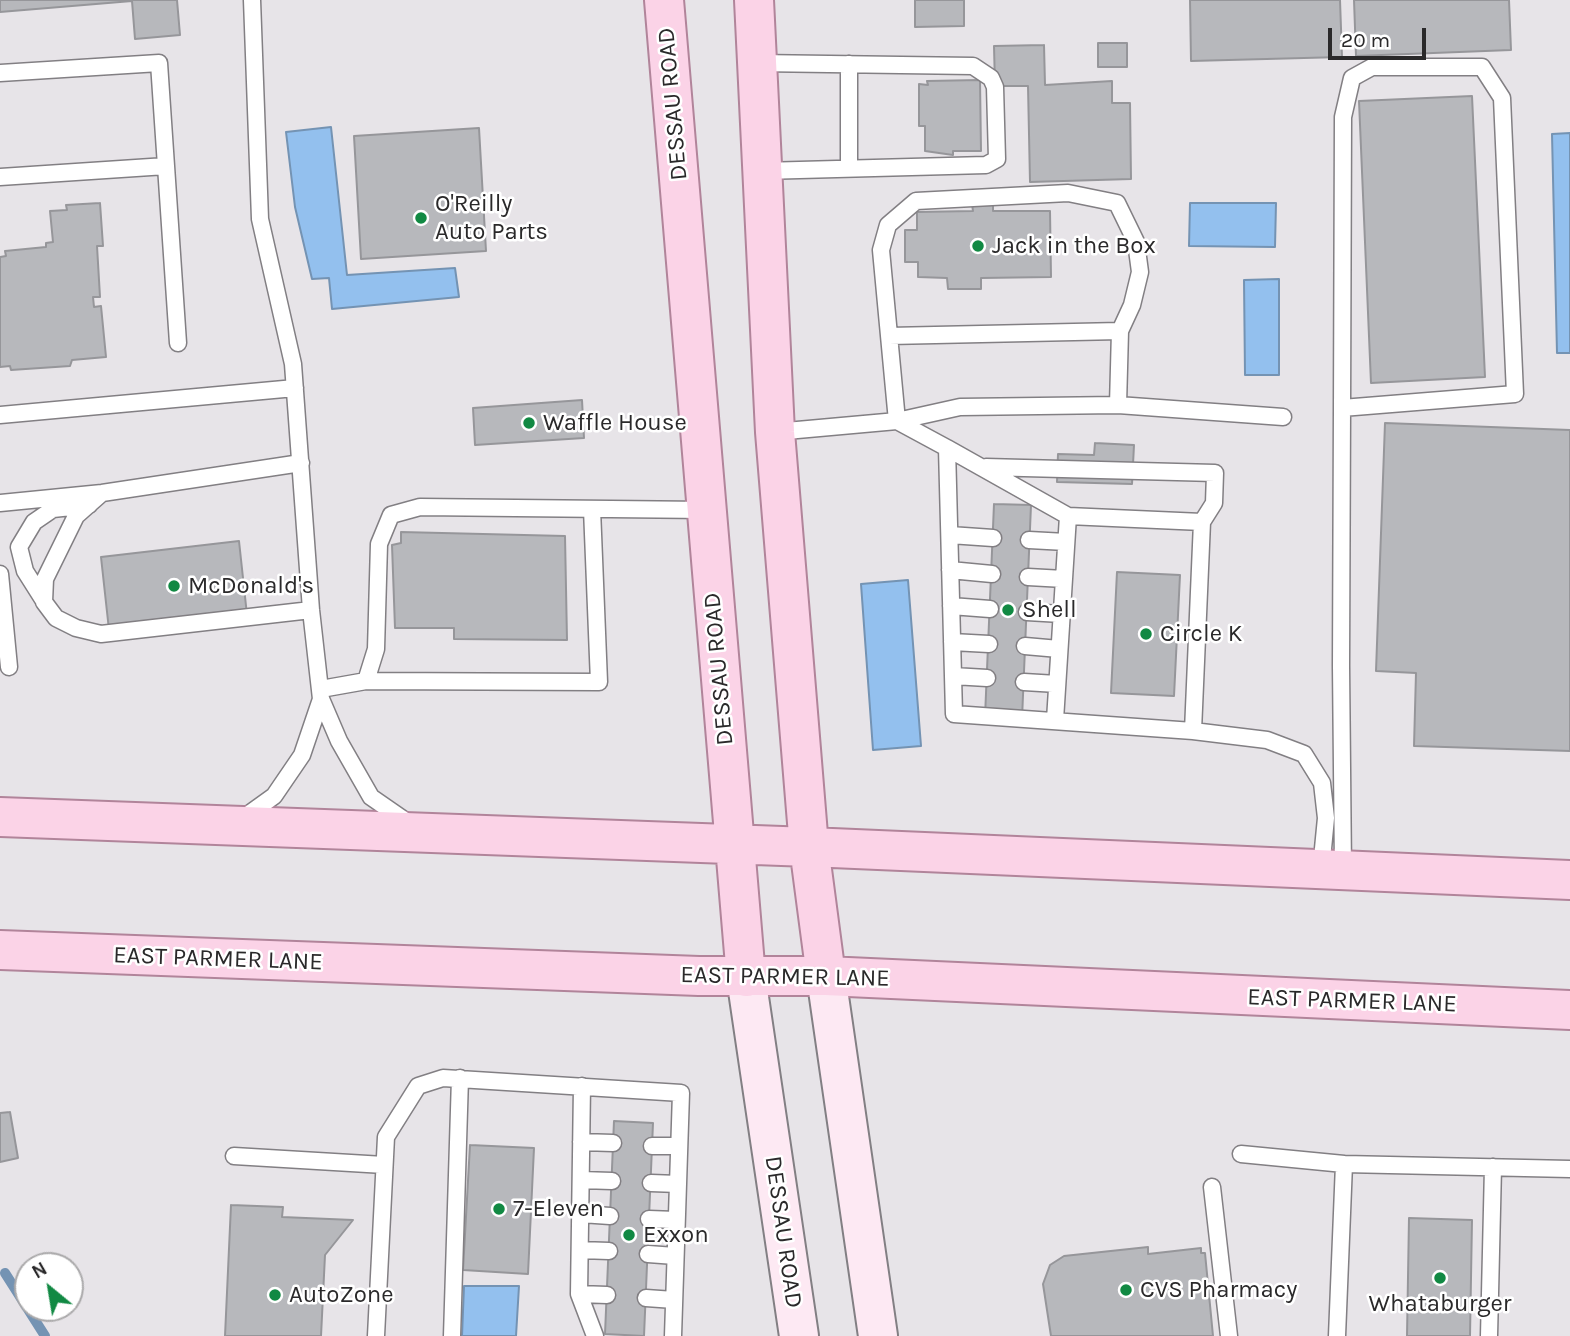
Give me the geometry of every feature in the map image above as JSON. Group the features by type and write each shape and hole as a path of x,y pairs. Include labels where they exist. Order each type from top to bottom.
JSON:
{"main road":[{"name":"DESSAU ROAD","path":"664,0 746,977 799,1336"},
{"path":"754,0 775,432 809,847 878,1336"},
{"path":"0,817 809,847 1570,880"},
{"name":"EAST PARMER LANE","path":"0,950 746,977 826,976 1570,1010"}],"lane":[{"path":"252,0 260,219 293,365 311,610 321,694 339,741 371,797 425,834"},
{"path":"0,73 159,63 178,343"},
{"path":"757,63 973,66 991,78 995,88 997,159 986,165 762,171"},
{"path":"849,64 849,169"},
{"path":"1332,869 1342,408 1343,117 1352,78 1372,67 1482,67 1502,98 1515,394 1342,408"},
{"path":"0,177 166,166"},
{"path":"897,421 881,250 888,225 916,201 1068,193 1117,203 1136,242 1140,272 1132,305 1120,331 1118,405"},
{"path":"889,336 1120,331"},
{"path":"0,415 295,388"},
{"path":"775,432 897,421 960,407 1118,405 1283,417"},
{"path":"897,421 1068,516 1202,522"},
{"path":"947,448 954,714 1193,731 1267,740 1304,754 1322,783 1332,869"},
{"path":"0,503 102,493 301,463"},
{"path":"982,467 1215,473 1214,503 1202,522 1193,731"},
{"path":"44,602 45,579 76,516 102,493"},
{"path":"89,505 53,509 34,522 19,547 25,571 44,602 56,618 76,628 100,634 311,610"},
{"path":"366,681 376,649 379,544 391,515 420,507 706,510"},
{"path":"321,694 366,681 598,682 592,509"},
{"path":"1055,720 1068,516"},
{"path":"950,535 993,538"},
{"path":"1029,540 1066,542"},
{"path":"950,570 992,574"},
{"path":"0,574 9,667"},
{"path":"1028,577 1064,579"},
{"path":"951,606 990,608"},
{"path":"1027,612 1061,614"},
{"path":"952,642 989,644"},
{"path":"1025,646 1059,649"},
{"path":"953,676 987,678"},
{"path":"1024,682 1057,684"},
{"path":"231,826 274,796 302,755 321,694"},
{"path":"376,1336 386,1137 418,1086 443,1078 681,1093 673,1336"},
{"path":"452,1336 460,1078"},
{"path":"582,1086 579,1294 595,1336"},
{"path":"582,1142 613,1143"},
{"path":"652,1146 679,1146"},
{"path":"1241,1154 1344,1164 1570,1169"},
{"path":"234,1156 384,1165"},
{"path":"1337,1336 1344,1164"},
{"path":"1489,1336 1493,1167"},
{"path":"581,1180 612,1181"},
{"path":"651,1183 678,1184"},
{"path":"1212,1187 1229,1336"},
{"path":"581,1214 610,1216"},
{"path":"649,1219 677,1220"},
{"path":"580,1250 609,1251"},
{"path":"648,1254 675,1256"},
{"path":"579,1294 607,1295"},
{"path":"646,1298 674,1300"}],"water":[{"path":"331,127 347,275 455,268 459,297 332,309 329,278 312,279 295,207 286,132"},
{"path":"1570,133 1570,353 1557,353 1552,134"},
{"path":"1190,203 1276,203 1275,247 1189,246"},
{"path":"1279,279 1279,375 1245,375 1244,280"},
{"path":"908,580 921,746 873,750 861,584"},
{"path":"464,1286 519,1286 516,1336 462,1336"}],"building":[{"path":"0,0 177,0 180,35 135,39 132,1 0,12"},
{"path":"915,0 964,0 964,26 915,27"},
{"path":"1190,0 1340,0 1342,57 1191,61"},
{"path":"1354,0 1509,0 1511,50 1356,56"},
{"path":"1098,43 1127,43 1127,67 1098,67"},
{"path":"1044,45 1045,85 1112,81 1112,103 1130,103 1131,179 1030,182 1028,86 995,86 994,46"},
{"path":"980,80 981,151 953,151 953,155 925,151 925,126 919,126 919,84 928,85 927,81"},
{"path":"1472,96 1485,377 1371,383 1359,101"},
{"name":"O'Reilly Auto Parts","path":"479,128 486,251 361,259 354,136"},
{"path":"100,203 103,246 97,246 100,297 93,297 94,307 101,306 106,357 72,360 70,366 11,370 10,366 0,367 0,257 6,256 5,251 46,247 46,243 53,242 50,211 67,210 66,205"},
{"name":"Jack in the Box","path":"993,203 993,211 1050,211 1051,277 981,278 981,289 948,289 947,278 918,277 918,262 905,262 905,230 917,230 917,212 973,211 972,204"},
{"name":"Waffle House","path":"582,400 584,438 475,445 473,408"},
{"path":"1385,423 1570,430 1570,751 1414,746 1416,673 1376,671"},
{"path":"1095,443 1134,445 1132,484 1057,482 1058,454 1094,455"},
{"name":"Shell","path":"994,504 1031,505 1022,719 985,717"},
{"path":"401,532 565,536 567,640 454,639 454,628 395,628 392,545 401,543"},
{"name":"McDonald's","path":"239,541 247,615 109,630 101,557"},
{"name":"Circle K","path":"1117,572 1180,575 1174,696 1111,693"},
{"path":"10,1112 18,1158 0,1162 0,1113"},
{"name":"Exxon","path":"614,1121 653,1123 644,1336 605,1334"},
{"name":"7-Eleven","path":"470,1145 534,1148 528,1274 463,1270"},
{"name":"AutoZone","path":"231,1205 283,1207 282,1217 353,1220 325,1255 321,1336 225,1336"},
{"name":"Whataburger","path":"1409,1218 1472,1220 1470,1336 1407,1336"},
{"name":"CVS Pharmacy","path":"1148,1247 1148,1254 1201,1248 1201,1253 1205,1253 1213,1336 1051,1336 1043,1284 1050,1265 1064,1256"}],"waterway":[{"path":"5,1273 45,1336"}],"place":[{"name":"O'Reilly Auto Parts","path":"421,218"},
{"name":"Jack in the Box","path":"978,246"},
{"name":"Waffle House","path":"529,423"},
{"name":"McDonald's","path":"174,586"},
{"name":"Shell","path":"1008,610"},
{"name":"Circle K","path":"1146,634"},
{"name":"7-Eleven","path":"499,1209"},
{"name":"Exxon","path":"629,1235"},
{"name":"Whataburger","path":"1440,1278"},
{"name":"CVS Pharmacy","path":"1126,1290"},
{"name":"AutoZone","path":"275,1295"}]}
